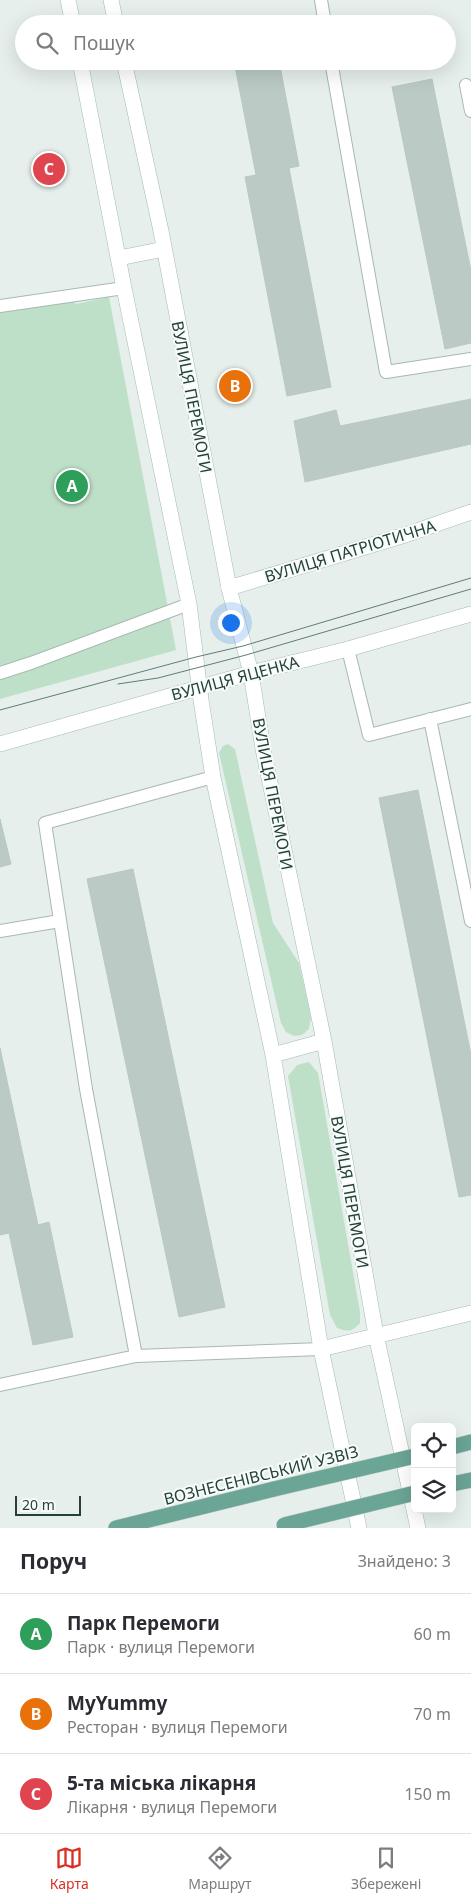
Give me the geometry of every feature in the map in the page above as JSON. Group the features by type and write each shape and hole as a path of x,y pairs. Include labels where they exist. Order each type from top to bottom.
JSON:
{"main road":[{"path":"68,0 71,15"},
{"path":"111,0 114,15"},
{"path":"82,70 124,288 189,604 213,777 273,1055 321,1349 359,1528"},
{"name":"ВУЛИЦЯ ПЕРЕМОГИ","path":"126,70 164,249 229,588 251,673 263,749 324,1042 376,1335 418,1528"},
{"path":"119,258 164,249"},
{"name":"ВУЛИЦЯ ПАТРІОТИЧНА","path":"229,588 405,535 471,512"},
{"name":"ВУЛИЦЯ ЯЦЕНКА","path":"0,744 200,687 348,649 471,614"},
{"path":"273,1055 324,1042"},
{"path":"321,1349 471,1313"},
{"path":"456,1446 469,1443"},
{"name":"ВОЗНЕСЕНІВСЬКИЙ УЗВІЗ","path":"116,1528 411,1457"},
{"path":"456,1483 471,1480"},
{"path":"278,1527 411,1495"}],"lane":[{"path":"320,0 323,15"},
{"path":"333,70 386,372 471,359"},
{"path":"466,84 471,111"},
{"path":"0,306 124,288"},
{"path":"0,672 31,663 189,604"},
{"path":"348,649 368,735 471,709"},
{"path":"430,719 471,921"},
{"path":"136,1356 86,1089 46,823 213,777"},
{"path":"0,931 60,922"},
{"path":"0,1385 136,1356 321,1349"}],"green space":[{"path":"109,297 176,650 0,699 0,303 70,299 76,304"},
{"path":"228,744 235,749 273,923 299,963 311,1017 309,1029 302,1035 294,1036 286,1032 281,1023 219,753 223,746"},
{"path":"309,1062 318,1073 360,1312 360,1323 350,1330 337,1328 330,1315 288,1076 297,1065"}],"building":[{"path":"236,70 281,70 299,166 289,168 331,387 287,396 245,177 256,175"},
{"path":"432,79 471,271 471,343 445,349 392,87"},
{"path":"471,399 471,444 305,482 294,421 336,410 340,426"},
{"path":"418,790 471,1055 471,1195 459,1197 379,798"},
{"path":"0,819 11,864 0,867"},
{"path":"133,869 225,1307 179,1317 87,879"},
{"path":"0,1048 38,1225 49,1222 73,1337 33,1345 9,1233 0,1235"}],"tram line":[{"path":"0,710 243,646 471,578"},
{"path":"118,684 158,678 246,655 471,589"}],"place":[{"name":"5-та міська лікарня","path":"49,169"},
{"name":"MyYummy","path":"235,386"},
{"name":"Парк Перемоги","path":"72,486"}]}
